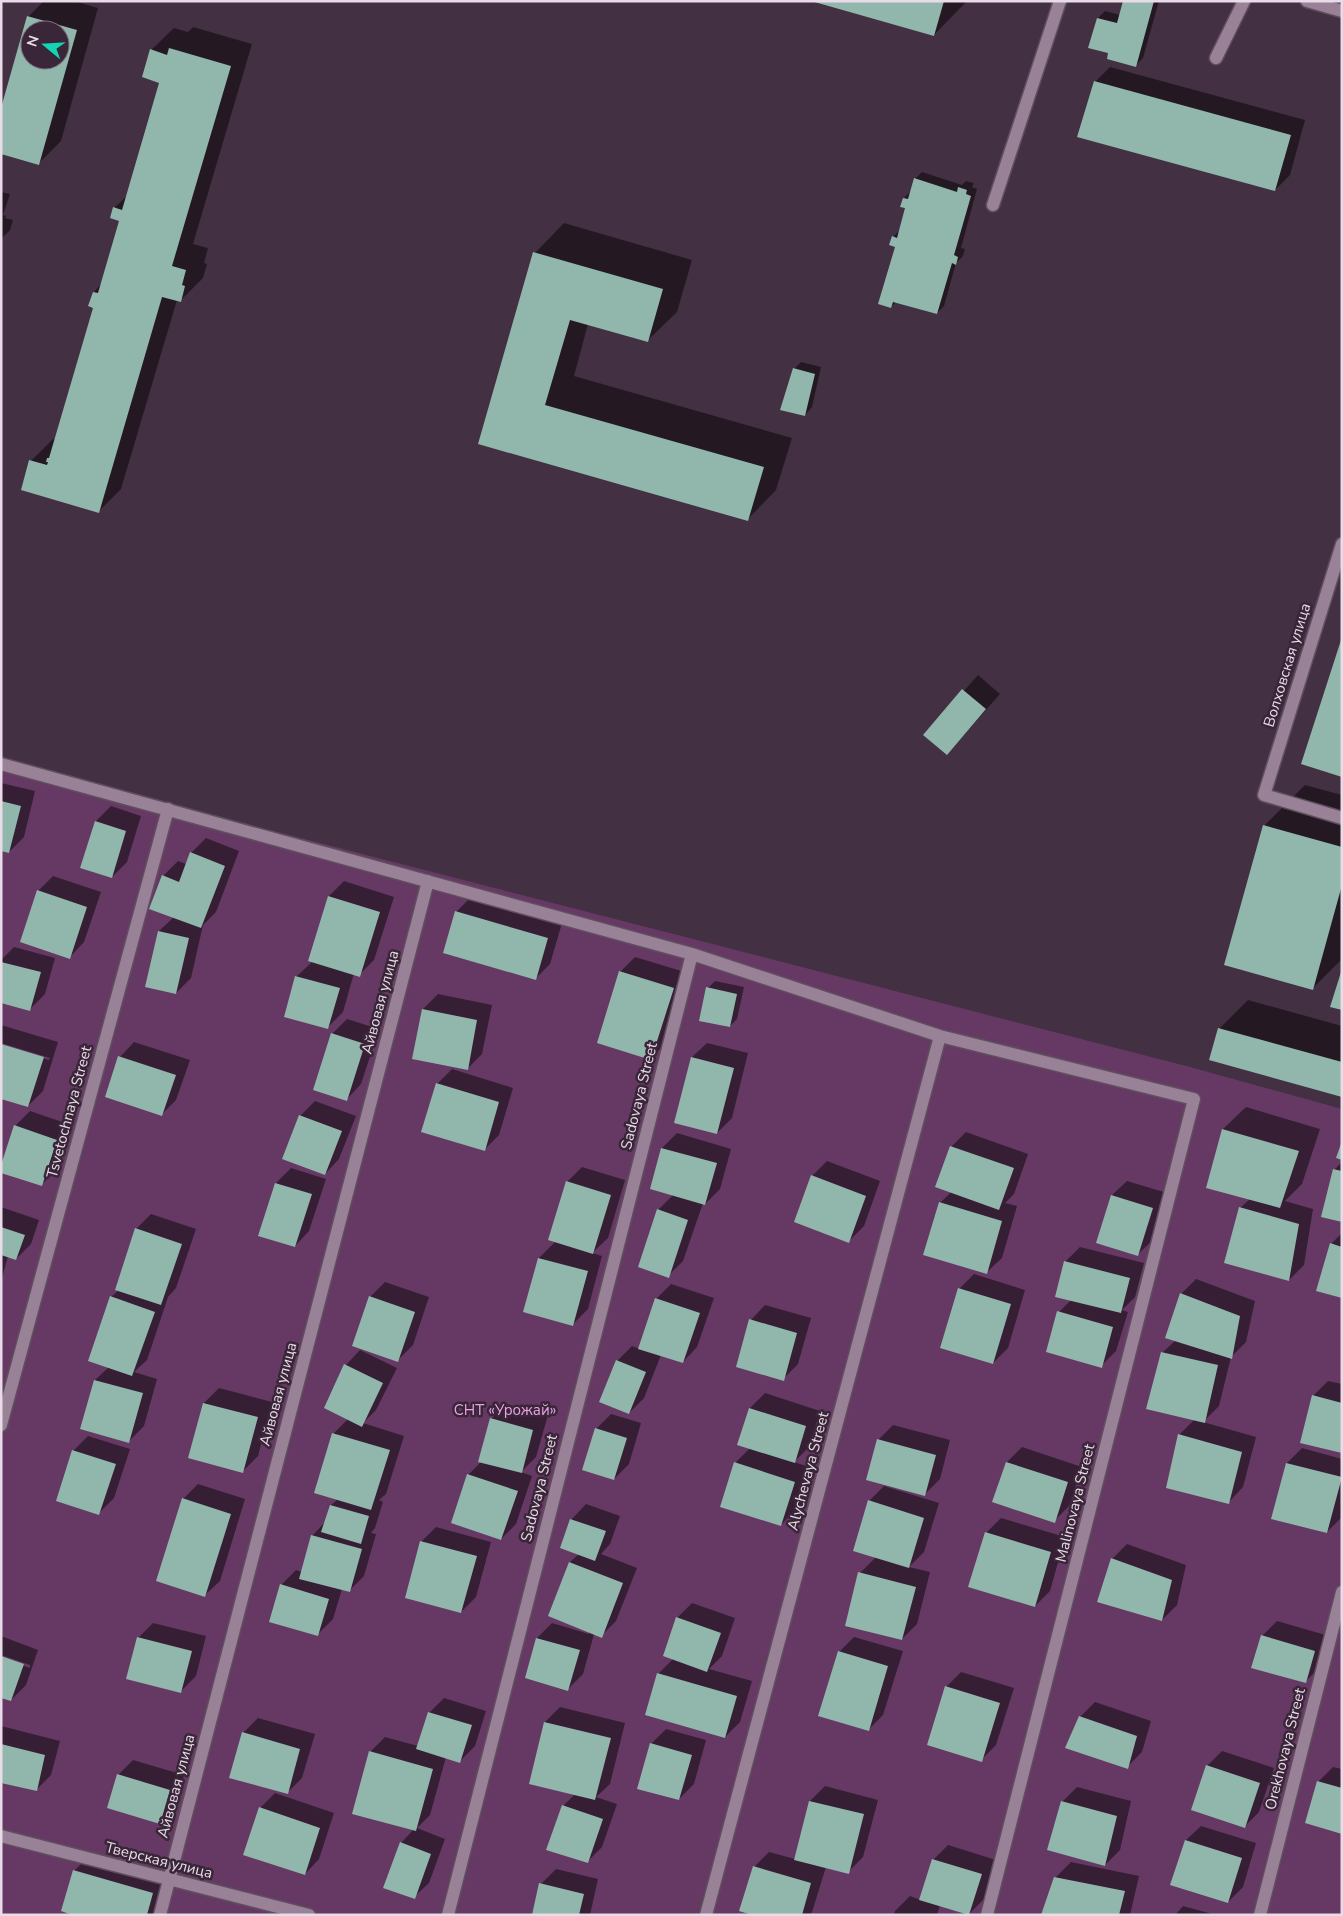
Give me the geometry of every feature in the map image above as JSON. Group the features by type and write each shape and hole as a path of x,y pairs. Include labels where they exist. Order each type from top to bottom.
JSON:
{"street":[{"path":"993,205 1060,1"},
{"path":"1216,58 1244,1"},
{"path":"1307,1 1342,11"},
{"name":"Волховская улица","path":"1342,544 1264,796 1342,818"},
{"path":"1,764 692,954 940,1036"},
{"name":"Tsvetochnaya Street","path":"1,1424 168,809"},
{"name":"Айвовая улица","path":"160,1915 428,881"},
{"name":"Sadovaya Street","path":"448,1915 692,954"},
{"name":"Malinovaya Street","path":"940,1036 1194,1099 987,1915"},
{"name":"Alychevaya Street","path":"706,1915 940,1036"},
{"name":"Orekhovaya Street","path":"1260,1915 1342,1592"},
{"name":"Тверская улица","path":"1,1836 309,1915"}],"green space":[{"name":"СНТ «Урожай»","path":"1,761 1190,1067 1342,1109 1342,1915 1,1915"}],"building":[{"path":"811,1 944,1 934,36"},
{"path":"1123,1 1154,1 1136,67 1107,59 1108,53 1088,48 1097,18 1117,23"},
{"path":"27,16 41,20 26,20"},
{"path":"70,28 77,30 70,55"},
{"path":"20,41 20,70 66,70 39,165 1,154 1,108"},
{"path":"169,48 231,66 172,266 186,270 182,285 185,286 181,302 162,297 99,513 21,490 29,460 47,465 47,458 49,458 93,308 88,306 93,292 98,293 119,221 110,218 113,207 122,210 159,83 142,77 150,49 167,55"},
{"path":"1094,81 1291,135 1275,191 1077,137"},
{"path":"914,178 957,192 958,187 967,190 966,194 971,196 954,255 958,257 956,265 952,263 937,314 893,302 891,308 878,304 895,247 889,245 892,236 897,238 905,208 900,207 903,198 908,199"},
{"path":"533,252 663,289 648,342 570,320 545,405 764,467 748,521 478,444"},
{"path":"793,368 815,374 805,416 780,410"},
{"path":"1342,637 1342,777 1301,764"},
{"path":"962,689 986,709 947,755 923,735"},
{"path":"1,801 21,806 9,853 1,851"},
{"path":"95,821 126,831 112,878 80,868"},
{"path":"1263,825 1342,847 1342,885 1313,990 1224,965"},
{"path":"190,852 225,866 201,928 149,909 162,875 179,882"},
{"path":"37,890 87,907 70,959 20,942"},
{"path":"328,896 380,912 360,977 308,961"},
{"path":"455,911 548,938 536,980 443,953"},
{"path":"158,931 189,938 176,994 145,987"},
{"path":"1,962 41,972 30,1011 1,1003"},
{"path":"1342,969 1342,1010 1330,1007"},
{"path":"619,971 674,988 651,1060 597,1043"},
{"path":"295,976 340,988 328,1029 284,1017"},
{"path":"706,987 737,994 730,1027 699,1021"},
{"path":"422,1009 477,1020 468,1070 412,1059"},
{"path":"1218,1028 1342,1062 1342,1097 1209,1060"},
{"path":"331,1033 365,1044 347,1101 313,1090"},
{"path":"1,1044 44,1057 28,1107 1,1099"},
{"path":"118,1056 176,1075 162,1116 105,1097"},
{"path":"691,1057 734,1068 717,1134 674,1123"},
{"path":"436,1083 499,1102 485,1151 421,1132"},
{"path":"299,1115 342,1131 325,1175 282,1159"},
{"path":"14,1125 57,1140 42,1186 1,1173 1,1165"},
{"path":"1222,1129 1299,1151 1280,1208 1206,1188"},
{"path":"1342,1141 1342,1160 1336,1158"},
{"path":"950,1146 1014,1168 999,1210 935,1187"},
{"path":"661,1148 717,1163 705,1205 650,1189"},
{"path":"1333,1169 1342,1171 1342,1222 1321,1217"},
{"path":"811,1175 866,1196 849,1243 794,1222"},
{"path":"566,1181 611,1195 593,1254 548,1240"},
{"path":"275,1183 312,1194 295,1247 258,1236"},
{"path":"1111,1195 1153,1208 1138,1256 1096,1243"},
{"path":"939,1202 1002,1221 987,1274 923,1255"},
{"path":"1239,1207 1299,1224 1289,1281 1224,1263"},
{"path":"657,1209 688,1220 669,1278 638,1267"},
{"path":"1,1227 25,1235 16,1260 1,1255"},
{"path":"135,1228 182,1244 161,1305 115,1290"},
{"path":"1330,1243 1342,1247 1342,1298 1316,1291"},
{"path":"538,1258 588,1271 573,1326 523,1312"},
{"path":"1064,1261 1130,1278 1121,1313 1055,1297"},
{"path":"958,1288 1011,1304 993,1364 940,1348"},
{"path":"1180,1293 1240,1316 1232,1359 1165,1338"},
{"path":"110,1296 155,1312 132,1376 88,1361"},
{"path":"369,1296 415,1312 398,1362 352,1346"},
{"path":"655,1298 700,1313 683,1363 638,1349"},
{"path":"1057,1311 1113,1327 1102,1368 1046,1352"},
{"path":"749,1319 797,1333 784,1381 736,1367"},
{"path":"1161,1352 1218,1365 1205,1423 1146,1409"},
{"path":"616,1360 646,1372 629,1414 599,1402"},
{"path":"344,1364 383,1383 362,1427 324,1408"},
{"path":"94,1380 143,1393 129,1443 80,1429"},
{"path":"1312,1395 1342,1403 1342,1453 1300,1443"},
{"path":"203,1403 258,1417 243,1473 188,1458"},
{"path":"749,1408 806,1426 795,1463 737,1445"},
{"path":"490,1418 533,1430 522,1473 478,1462"},
{"path":"595,1428 627,1438 614,1480 582,1470"},
{"path":"332,1433 390,1450 371,1510 314,1493"},
{"path":"1178,1434 1242,1452 1229,1504 1166,1488"},
{"path":"877,1439 936,1455 925,1496 866,1480"},
{"path":"72,1450 116,1464 99,1515 56,1501"},
{"path":"734,1462 795,1482 781,1526 720,1507"},
{"path":"1006,1462 1068,1482 1055,1523 992,1502"},
{"path":"1286,1463 1342,1477 1327,1533 1271,1519"},
{"path":"467,1474 518,1491 501,1540 451,1523"},
{"path":"182,1498 231,1514 205,1597 156,1581"},
{"path":"868,1500 924,1518 909,1568 853,1551"},
{"path":"330,1505 369,1516 361,1544 321,1532"},
{"path":"570,1519 606,1531 595,1561 560,1548"},
{"path":"985,1532 1051,1552 1035,1607 968,1587"},
{"path":"311,1535 362,1549 350,1592 299,1579"},
{"path":"420,1541 477,1556 461,1613 405,1598"},
{"path":"1111,1558 1172,1580 1162,1621 1097,1602"},
{"path":"569,1562 623,1583 602,1638 548,1616"},
{"path":"858,1572 916,1587 902,1640 845,1626"},
{"path":"280,1584 329,1599 318,1636 269,1622"},
{"path":"676,1617 721,1633 707,1672 663,1656"},
{"path":"1261,1635 1315,1651 1306,1683 1251,1668"},
{"path":"137,1637 192,1651 181,1693 126,1679"},
{"path":"536,1638 580,1650 568,1691 525,1678"},
{"path":"838,1651 888,1666 869,1731 818,1716"},
{"path":"1,1656 24,1664 11,1701 1,1698"},
{"path":"657,1673 737,1696 725,1738 645,1715"},
{"path":"945,1686 1000,1703 982,1762 927,1745"},
{"path":"428,1712 472,1725 460,1763 416,1749"},
{"path":"1079,1716 1137,1736 1128,1769 1065,1748"},
{"path":"544,1722 611,1738 595,1800 529,1784"},
{"path":"242,1732 300,1749 288,1794 229,1778"},
{"path":"650,1743 692,1755 679,1800 637,1789"},
{"path":"1,1744 45,1755 37,1791 1,1783"},
{"path":"369,1751 433,1769 416,1831 352,1814"},
{"path":"1206,1765 1260,1783 1245,1828 1191,1810"},
{"path":"117,1774 170,1790 160,1824 107,1808"},
{"path":"1317,1781 1342,1788 1342,1834 1305,1823"},
{"path":"809,1801 864,1814 849,1874 794,1860"},
{"path":"1061,1801 1117,1816 1105,1866 1047,1850"},
{"path":"562,1805 603,1819 588,1863 546,1850"},
{"path":"259,1807 320,1828 305,1875 243,1855"},
{"path":"1185,1840 1242,1858 1228,1903 1170,1885"},
{"path":"400,1842 431,1854 415,1899 383,1888"},
{"path":"932,1859 982,1874 969,1915 919,1900"},
{"path":"753,1866 811,1883 802,1915 752,1915 739,1911"},
{"path":"73,1870 153,1893 147,1915 72,1915 61,1911"},
{"path":"1054,1877 1125,1891 1119,1915 1041,1915"},
{"path":"539,1883 584,1894 579,1915 532,1915"}]}
